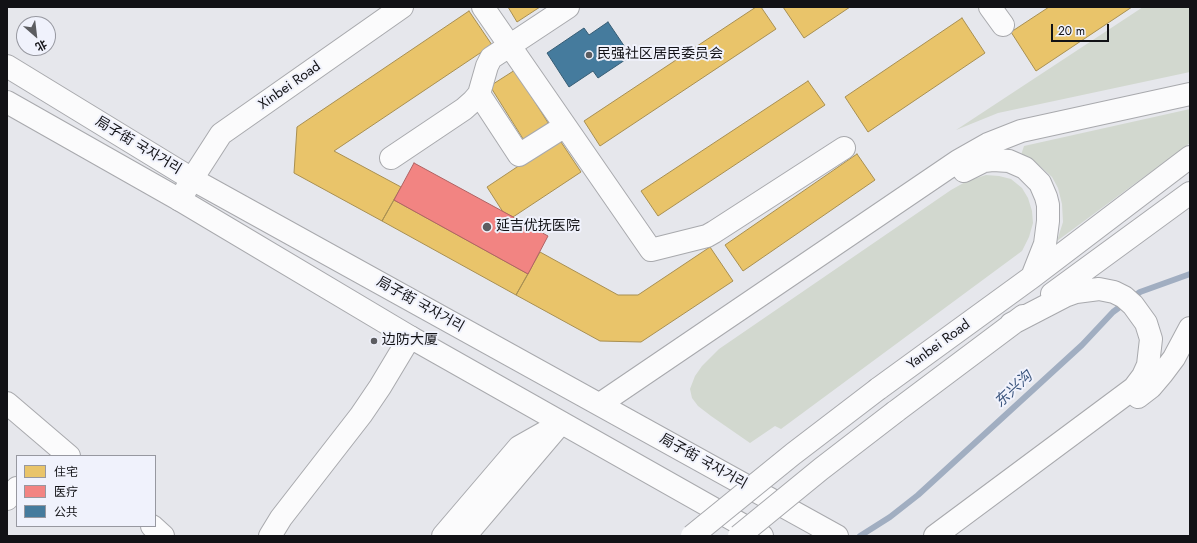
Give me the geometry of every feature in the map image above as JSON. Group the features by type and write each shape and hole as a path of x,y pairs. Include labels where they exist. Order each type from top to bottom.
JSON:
{"main road":[{"name":"Xinbei Road","path":"180,200 220,134 402,7"},
{"path":"483,7 651,250 710,234 844,148"},
{"path":"390,158 464,109 473,101 478,94 491,58 568,7"},
{"path":"990,7 1003,25"},
{"name":"局子街 국자거리","path":"7,66 192,179 835,535"},
{"path":"478,94 519,155 565,126"},
{"path":"604,407 958,161 988,144 1021,131 1190,94"},
{"name":"局子街 국자거리","path":"7,102 180,200 410,337 762,536"},
{"name":"Yanbei Road","path":"692,536 793,454 878,389 1032,277 1190,157"},
{"path":"604,407 951,179 975,165 988,160 1009,161 1021,165 1033,175 1044,191 1048,205 1048,221 1045,244 1032,277"},
{"name":"Yanbei Road","path":"739,536 810,478 895,412 1011,324 1190,193"},
{"path":"935,536 1134,388 1143,376 1148,365 1151,339 1146,323 1133,305 1124,297 1114,292 1099,289 1082,291 1065,296 1011,324"},
{"path":"949,536 1126,407 1151,387 1174,358 1190,328"},
{"path":"270,536 281,518 380,387 410,337"},
{"path":"7,403 57,452"},
{"path":"443,536 519,448 565,426"},
{"path":"465,536 565,426"},
{"path":"478,536 565,426"},
{"path":"7,499 16,489"},
{"path":"153,527 164,536"}],"shaded area":[{"path":"1143,7 1190,7 1190,72 998,113 956,130"},
{"path":"1190,109 1190,143 1057,241 1063,222 1062,204 1058,188 1052,177 1041,167 1021,155 1024,146"},
{"path":"986,175 1011,179 1022,188 1028,198 1032,211 1033,223 1029,237 1022,251 781,429 775,426 750,443 698,406 692,398 690,389 695,376 702,366 719,349 951,190 967,181"}],"building: 住宅":[{"path":"508,7 540,7 517,22"},
{"path":"756,7 761,7 776,29 600,146 584,121"},
{"path":"783,7 850,7 804,38"},
{"path":"1049,7 1132,7 1036,71 1011,32"},
{"path":"469,11 492,45 334,151 401,187 382,221 294,173 297,127"},
{"path":"962,18 985,53 868,132 845,97"},
{"path":"515,70 550,126 525,142 490,86"},
{"path":"808,81 825,105 658,216 641,191"},
{"path":"559,139 581,172 513,217 503,212 487,187"},
{"path":"857,154 875,180 743,271 725,245"},
{"path":"394,200 528,274 516,295 382,221"},
{"path":"710,247 733,281 641,342 600,341 516,295 540,252 618,295 638,295"}],"building: 医疗":[{"name":"延吉优抚医院","path":"414,163 548,236 528,274 394,200"}],"building: 公共":[{"name":"民强社区居民委员会","path":"608,22 631,56 598,78 593,71 569,87 547,53 584,28 589,35"}],"waterway":[{"name":"东兴沟","path":"860,536 890,517 918,495 1082,345 1113,312 1140,292 1190,274"}],"place":[{"name":"民强社区居民委员会","path":"589,55"},
{"name":"延吉优抚医院","path":"487,227"},
{"name":"边防大厦","path":"374,341"}]}
